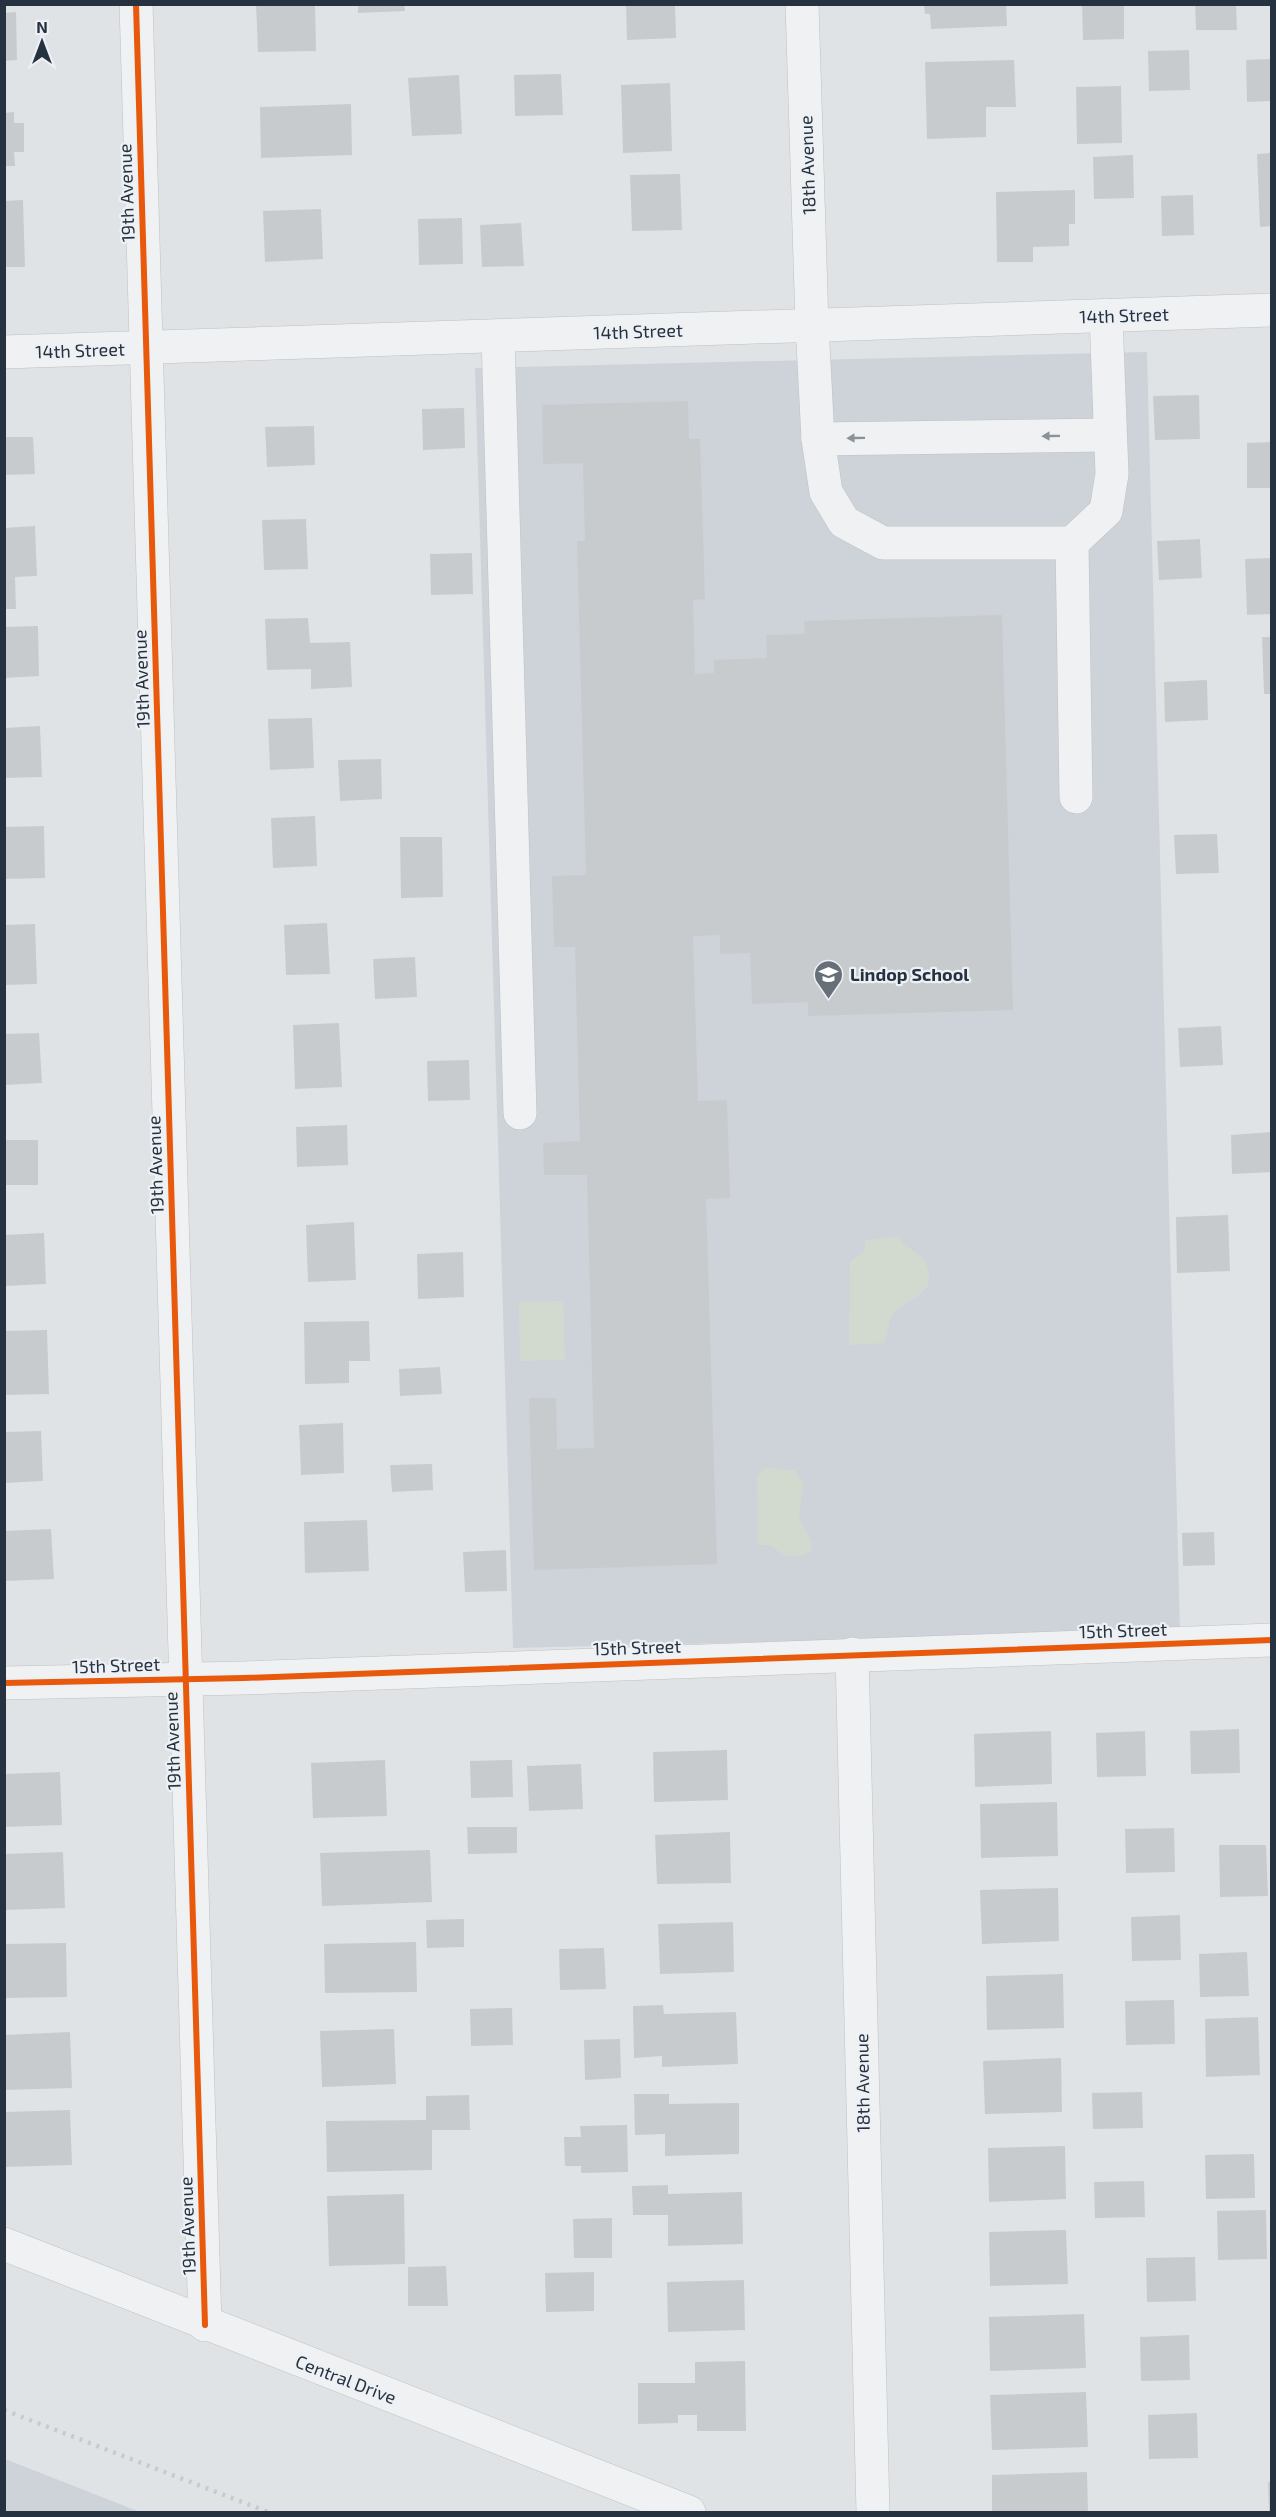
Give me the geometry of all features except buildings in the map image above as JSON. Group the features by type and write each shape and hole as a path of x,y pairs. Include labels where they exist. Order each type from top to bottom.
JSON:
{"street":[{"name":"19th Avenue","path":"136,4 205,2325"},
{"name":"18th Avenue","path":"802,4 812,326 818,439 826,492 844,522 883,543 1072,543"},
{"name":"14th Street","path":"4,352 1272,310"},
{"path":"1076,797 1072,543 1106,511 1112,474 1106,315"},
{"path":"498,336 520,1113"},
{"path":"818,439 1109,435"},
{"name":"15th Street","path":"4,1683 1272,1640"},
{"name":"18th Avenue","path":"852,1654 873,2512"},
{"name":"Central Drive","path":"4,2244 205,2325 689,2512"}],"shaded area":[{"name":"Lindop School","path":"1147,352 1180,1632 513,1648 475,368"},
{"path":"899,1236 904,1244 925,1262 929,1283 925,1290 903,1305 892,1316 884,1343 849,1345 850,1262 865,1250 865,1240"},
{"path":"563,1301 565,1360 520,1361 519,1302"},
{"path":"767,1467 794,1470 803,1483 799,1518 812,1542 811,1551 805,1554 789,1556 771,1545 758,1545 757,1475"},
{"path":"5,2459 140,2512 5,2512"}],"railway":[{"path":"4,2410 268,2512"}],"cycle path":[{"path":"136,4 205,2325"},
{"path":"4,1683 244,1678 1272,1640"}],"place":[{"name":"Lindop School","path":"829,1000"}]}
